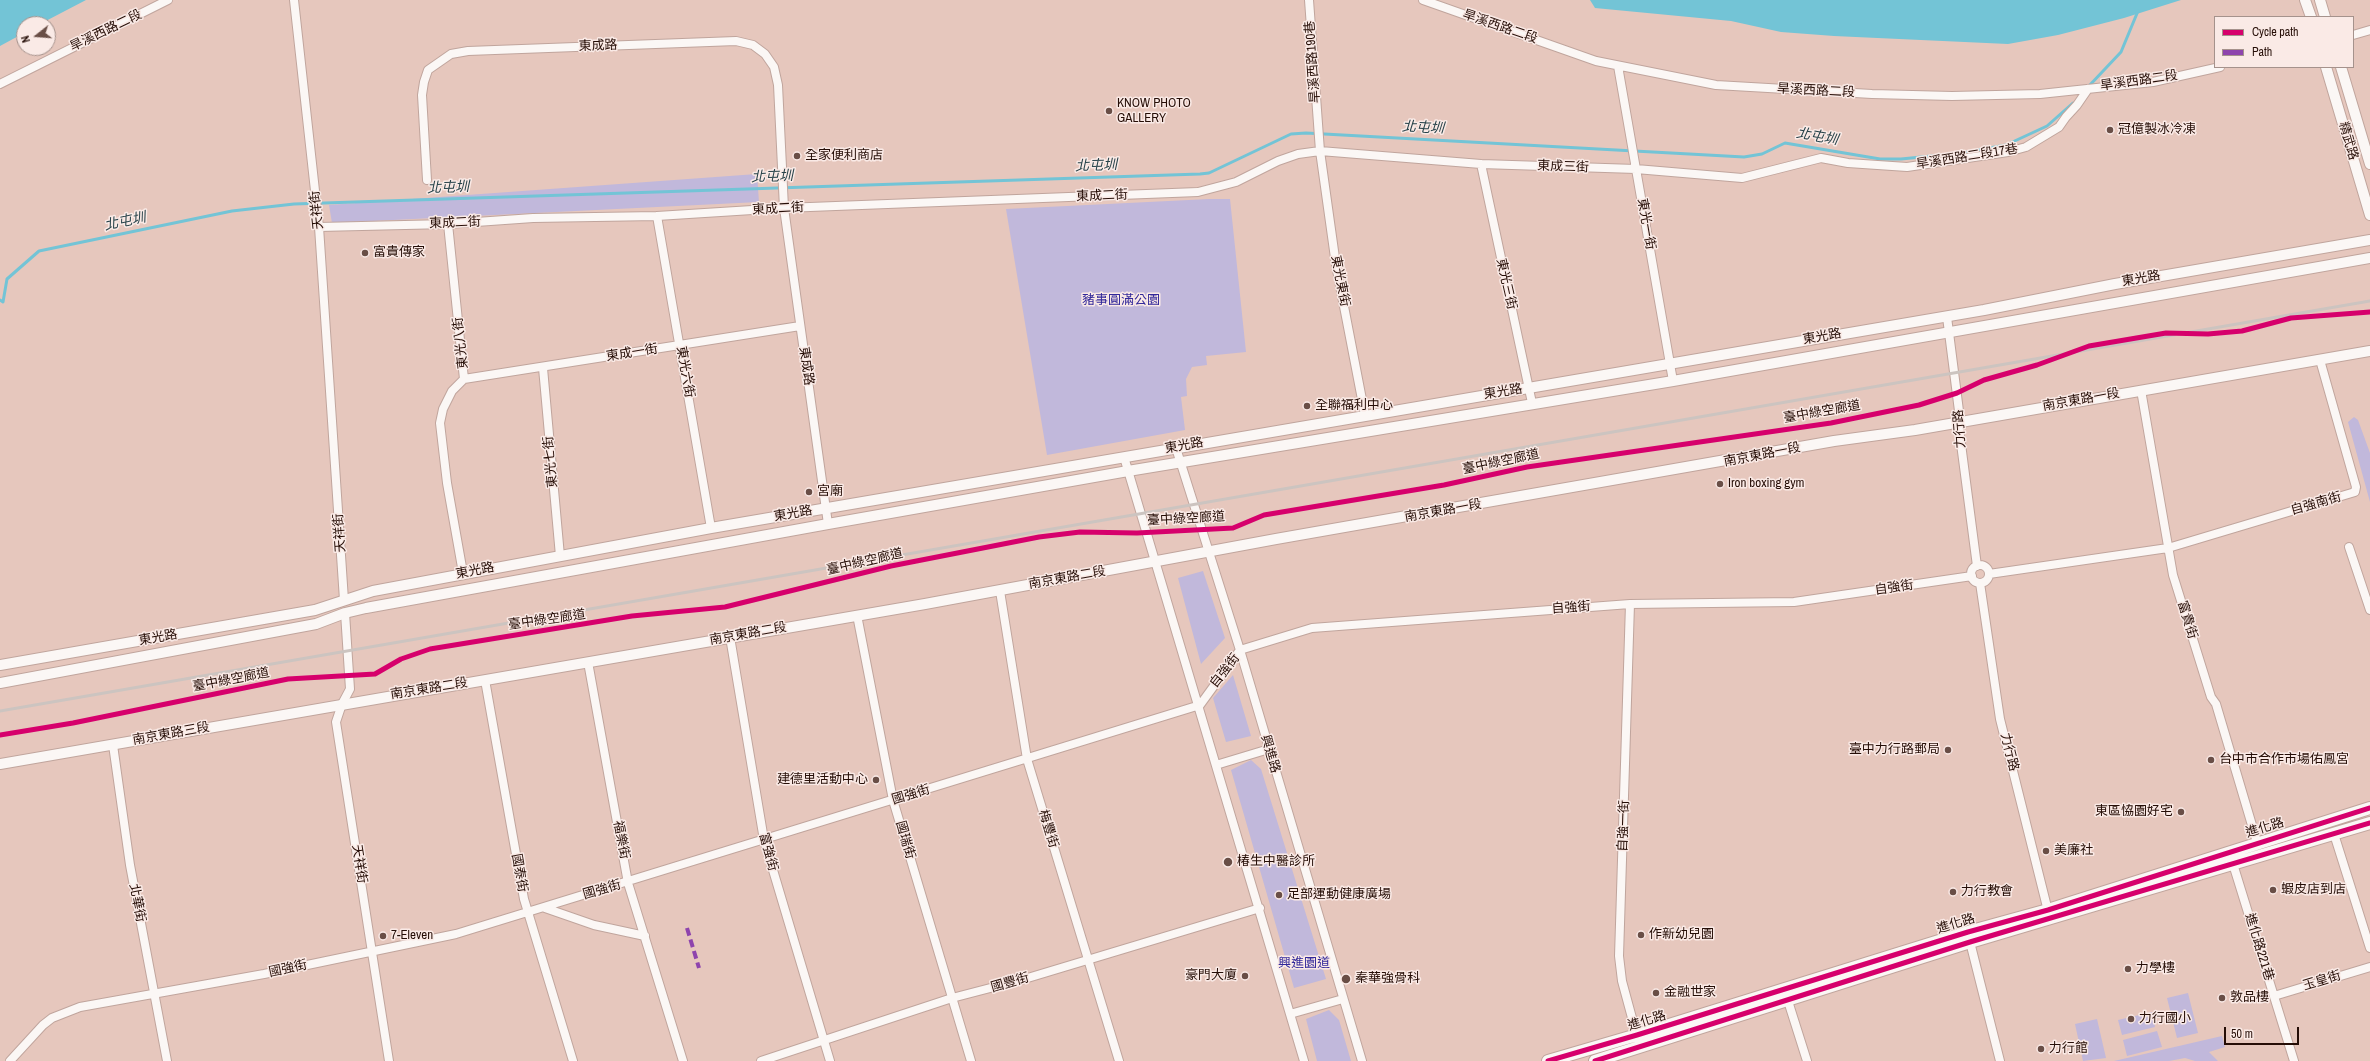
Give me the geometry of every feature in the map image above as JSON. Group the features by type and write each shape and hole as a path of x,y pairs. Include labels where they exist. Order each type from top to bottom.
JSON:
{"main road":[{"name":"進化路","path":"2049,914 2257,842 2370,808"},
{"name":"進化路","path":"1599,1060 1639,1041 1969,937 2233,864 2370,823"},
{"name":"進化路","path":"1548,1061 1639,1041 1788,1001 1969,937"}],"street":[{"name":"旱溪西路二段","path":"0,84 168,0"},
{"name":"天祥街","path":"294,0 319,228 350,689 342,704 336,722 373,950 389,1061"},
{"name":"旱溪西路190巷","path":"1309,0 1320,149"},
{"name":"旱溪西路二段","path":"1423,0 1596,61 1716,85 1872,94 1952,96 2040,94 2153,82 2216,68"},
{"path":"2305,0 2311,16"},
{"path":"2320,0 2325,16"},
{"path":"2354,35 2370,30"},
{"name":"東成路","path":"427,180 422,95 424,82 428,70 451,54 468,51 736,41 753,45 766,54 774,67 778,85 784,208 828,524"},
{"name":"東光一街","path":"1618,66 1673,381"},
{"name":"精武路","path":"2326,68 2370,214"},
{"name":"精武路","path":"2341,68 2370,164"},
{"name":"旱溪西路二段17巷","path":"1893,166 1907,167 2008,152 2026,147 2060,128 2088,88"},
{"name":"東成三街","path":"1236,182 1278,161 1298,154 1320,149 1481,164 1636,169 1742,178 1821,158 1848,163 1893,166"},
{"name":"東光東街","path":"1320,149 1336,265 1365,415"},
{"name":"東光三街","path":"1481,164 1532,403"},
{"name":"東成二街","path":"319,228 448,224 533,218 657,216 784,208 1192,192 1216,188 1236,182"},
{"name":"東光六街","path":"657,216 711,528"},
{"name":"東光八街","path":"448,224 464,379 452,391 443,409 440,423 447,483 463,573"},
{"name":"東光路","path":"0,665 315,610 373,591 463,573 711,528 1947,316 2114,284 2370,240"},
{"name":"東光路","path":"0,683 316,624 345,613 828,524 1532,403 1673,381 2370,258"},
{"name":"力行路","path":"1947,316 1959,411 1958,421 1977,566"},
{"name":"東成一街","path":"464,379 543,368 800,326"},
{"name":"南京東路一段","path":"1155,562 1210,553 1276,539 2370,351"},
{"name":"自強南街","path":"2168,548 2356,490 2320,360"},
{"name":"東光七街","path":"543,368 560,556"},
{"name":"富貴街","path":"2141,390 2175,583 2211,697 2216,704 2257,842"},
{"name":"興進路","path":"1176,448 1240,650 1362,1061"},
{"path":"1124,457 1200,705 1216,765 1260,908 1304,1061"},
{"path":"2349,547 2370,610"},
{"path":"1989,574 2168,548"},
{"name":"南京東路二段","path":"342,704 1000,591 1155,562"},
{"path":"1977,566 1987,568 1989,574 1986,580 1980,583 1972,576 1972,570 1977,566"},
{"name":"自強街","path":"1200,705 1240,650 1312,628 1630,604 1794,602 1972,576"},
{"name":"力行路","path":"1980,583 2000,719 2049,914"},
{"name":"梅豐街","path":"1000,591 1027,759 1119,1061"},
{"name":"自強一街","path":"1630,604 1620,956 1622,981 1639,1041"},
{"name":"國瑞街","path":"857,615 893,800 971,1061"},
{"name":"富強街","path":"730,637 764,840 830,1061"},
{"name":"福樂街","path":"588,662 628,882 683,1061"},
{"name":"國泰街","path":"485,680 527,913 573,1061"},
{"name":"南京東路三段","path":"0,764 342,704"},
{"name":"國強街","path":"10,1061 52,1018 80,1007 264,974 373,950 456,934 545,908 1200,705"},
{"name":"北華街","path":"112,745 130,865 167,1061"},
{"path":"1216,765 1269,749"},
{"path":"2334,834 2370,948"},
{"path":"2233,864 2257,842"},
{"name":"進化路221巷","path":"2233,864 2294,1061"},
{"path":"545,908 594,925 645,936"},
{"name":"國豐街","path":"761,1061 952,998 1260,908"},
{"path":"1969,937 2000,1061"},
{"name":"玉皇街","path":"2274,996 2370,967"},
{"path":"1290,1014 1343,999"},
{"path":"1788,1001 1807,1061"}],"green space":[{"path":"757,174 759,202 332,223 329,205"},
{"name":"豬事圓滿公園","path":"1230,199 1246,352 1206,356 1207,365 1192,367 1186,379 1187,396 1181,397 1185,430 1047,455 1006,209"},
{"path":"2354,417 2358,420 2370,453 2370,502 2348,422"},
{"path":"1203,571 1225,638 1201,664 1178,578"},
{"path":"1233,675 1251,736 1226,742 1213,698"},
{"name":"興進園道","path":"1251,760 1261,769 1326,979 1294,988 1231,770"},
{"path":"2188,993 2198,1033 2177,1038 2167,998"},
{"name":"興進園道","path":"1329,1010 1339,1020 1351,1061 1317,1061 1306,1019"},
{"path":"2152,1012 2155,1027 2122,1035 2118,1020"},
{"path":"2097,1019 2106,1058 2083,1061 2075,1024"},
{"path":"2157,1031 2162,1047 2127,1056 2123,1040"},
{"path":"2222,1036 2225,1047 2209,1052 2218,1061 2195,1061 2185,1058 2169,1061 2114,1061"}],"water":[{"path":"0,0 86,0 55,16 16,16 16,37 0,46"},
{"path":"1590,0 2181,0 2124,18 2058,35 2008,44 1781,32 1731,21 1595,8"}],"waterway":[{"name":"北屯圳","path":"2088,87 2121,52 2138,11"},
{"name":"北屯圳","path":"0,300 3,302 7,279 39,251 232,211 294,204 1200,174 1209,173 1291,134 1306,133 1744,157 1762,154 1785,143 1880,159 1901,159 1962,153 2006,145 2047,126 2073,103"}],"railway":[{"path":"0,711 2370,301"}],"marked path":[{"path":"687,928 699,968"}],"cycle path":[{"name":"臺中綠空廊道","path":"0,735 73,723 288,679 375,674 401,659 430,649 632,616 725,607 891,566 1039,537 1080,532 1137,533 1233,528 1264,515 1444,485 1527,467 1831,423 1919,405 1957,393 1984,380 2037,365 2089,346 2166,333 2208,334 2242,331 2291,318 2370,312"},
{"path":"1548,1061 1637,1035 1968,932 2048,910 2370,808"},
{"path":"1595,1061 1970,942 2370,823"}],"place":[{"name":"KNOW PHOTO GALLERY","path":"1109,111"},
{"name":"冠億製冰冷凍","path":"2110,130"},
{"name":"全家便利商店","path":"797,156"},
{"name":"富貴傳家","path":"365,253"},
{"name":"全聯福利中心","path":"1307,406"},
{"name":"Iron boxing gym","path":"1720,484"},
{"name":"宮廟","path":"809,492"},
{"name":"臺中力行路郵局","path":"1948,750"},
{"name":"台中市合作市場佑鳳宮","path":"2211,760"},
{"name":"建德里活動中心","path":"876,780"},
{"name":"東區恊園好宅","path":"2181,812"},
{"name":"美廉社","path":"2046,851"},
{"name":"椿生中醫診所","path":"1228,862"},
{"name":"蝦皮店到店","path":"2273,890"},
{"name":"力行教會","path":"1953,892"},
{"name":"足部運動健康廣場","path":"1279,895"},
{"name":"作新幼兒園","path":"1641,935"},
{"name":"7-Eleven","path":"383,936"},
{"name":"力學樓","path":"2128,969"},
{"name":"豪門大廈","path":"1245,976"},
{"name":"秦華強骨科","path":"1346,979"},
{"name":"金融世家","path":"1656,993"},
{"name":"敦品樓","path":"2222,998"},
{"name":"力行國小","path":"2131,1019"},
{"name":"力行館","path":"2041,1049"}]}
